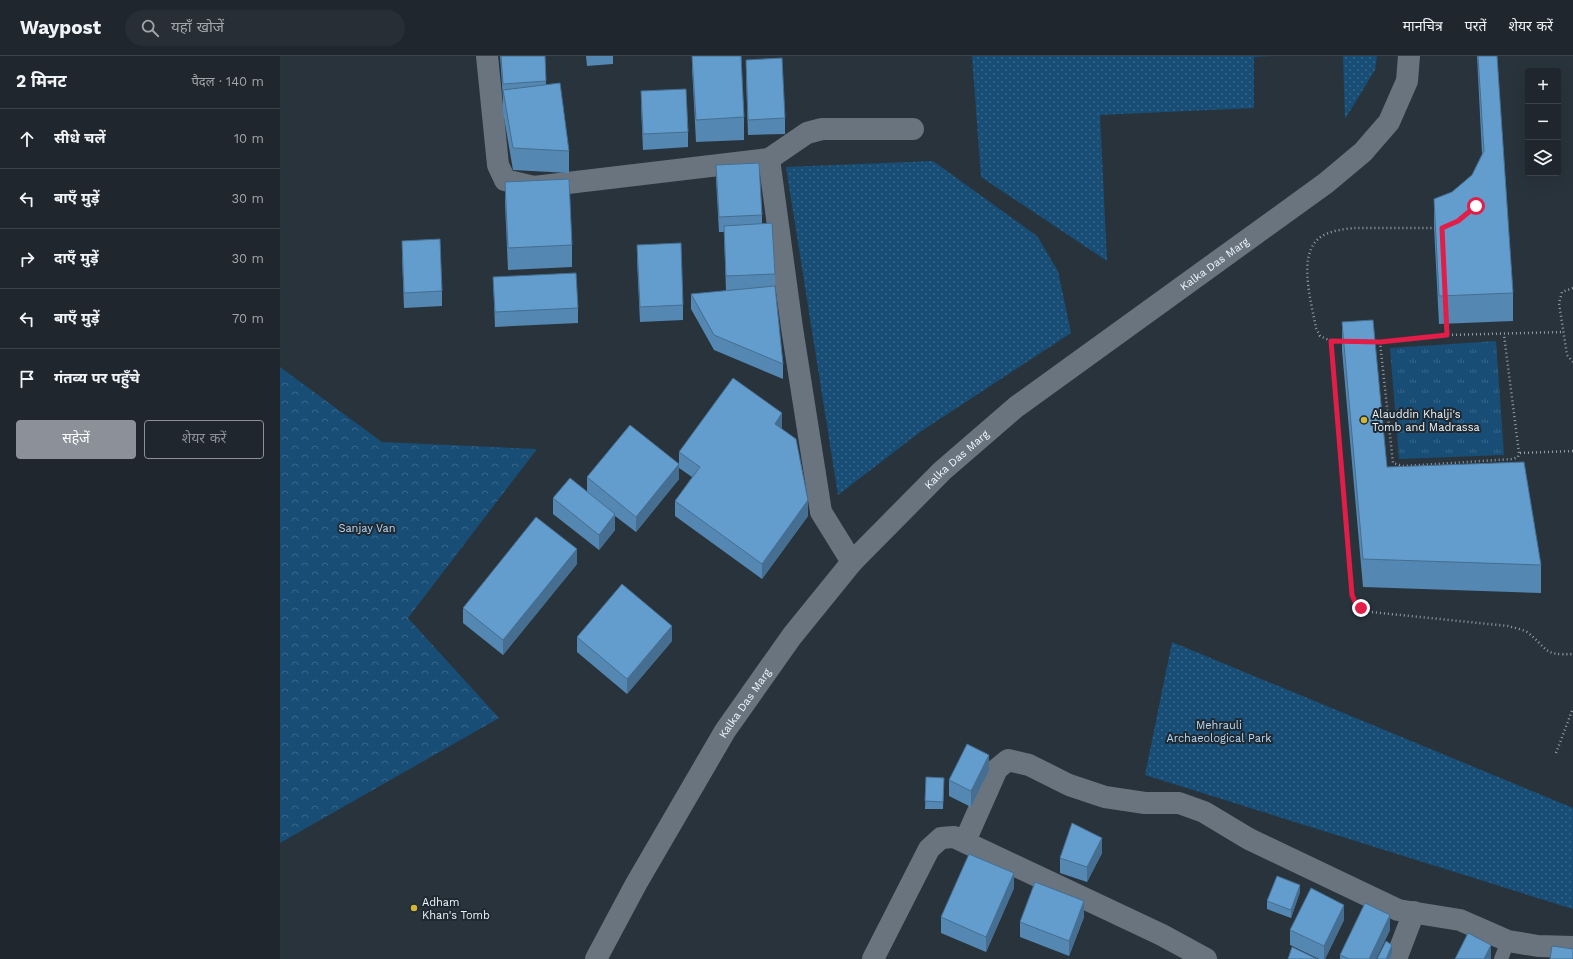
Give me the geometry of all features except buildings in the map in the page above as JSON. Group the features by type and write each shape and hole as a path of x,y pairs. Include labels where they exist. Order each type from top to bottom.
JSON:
{"street":[{"path":"488,56 498,165 505,180 534,186 768,159 807,133 822,130 913,129"},
{"name":"Kalka Das Marg","path":"596,959 636,884 725,731 792,636 852,562 942,471 1016,407 1326,183 1363,152 1389,122 1407,81 1409,56"},
{"path":"768,159 820,512 852,562"},
{"path":"965,841 997,769 1008,760 1029,765 1069,785 1105,797 1144,804 1179,804 1204,812 1249,839 1398,910 1460,920 1504,950 1538,946 1573,947"},
{"path":"873,959 928,849 941,838 954,837 1162,935 1206,959"},
{"path":"1396,959 1414,912"}],"path":[{"path":"1352,341 1331,341 1320,336 1316,328 1307,273 1307,260 1311,249 1317,240 1342,229 1442,228"},
{"path":"1573,288 1562,292 1559,303 1567,355 1573,362"},
{"path":"1446,312 1447,335"},
{"path":"1366,342 1380,342 1447,335 1504,335 1564,332"},
{"path":"1380,342 1393,463 1403,466 1513,459 1518,457 1519,453 1504,335"},
{"path":"1331,341 1352,595 1355,602 1361,608 1371,612 1508,626 1525,631 1546,651 1560,655 1573,654"},
{"path":"1519,453 1573,450"},
{"path":"1556,753 1573,708"}],"green space":[{"path":"972,56 1273,56 1254,57 1254,108 1100,115 1107,261 981,177"},
{"path":"1343,56 1377,56 1375,70 1345,119"},
{"path":"933,161 1037,236 1058,271 1071,333 920,432 838,495 786,167"},
{"path":"1496,341 1504,455 1399,459 1390,348"},
{"name":"Sanjay Van","path":"280,367 382,442 537,449 408,618 499,718 280,843"},
{"name":"Mehrauli Archaeological Park","path":"1172,642 1573,808 1573,909 1145,775"}],"place":[{"name":"Alauddin Khalji's Tomb and Madrassa","path":"1364,420"},
{"name":"Adham Khan's Tomb","path":"414,908"}],"route":[{"path":"1361,608 1355,602 1352,595 1331,341 1380,342 1447,335 1442,228 1458,221 1476,206"}]}
